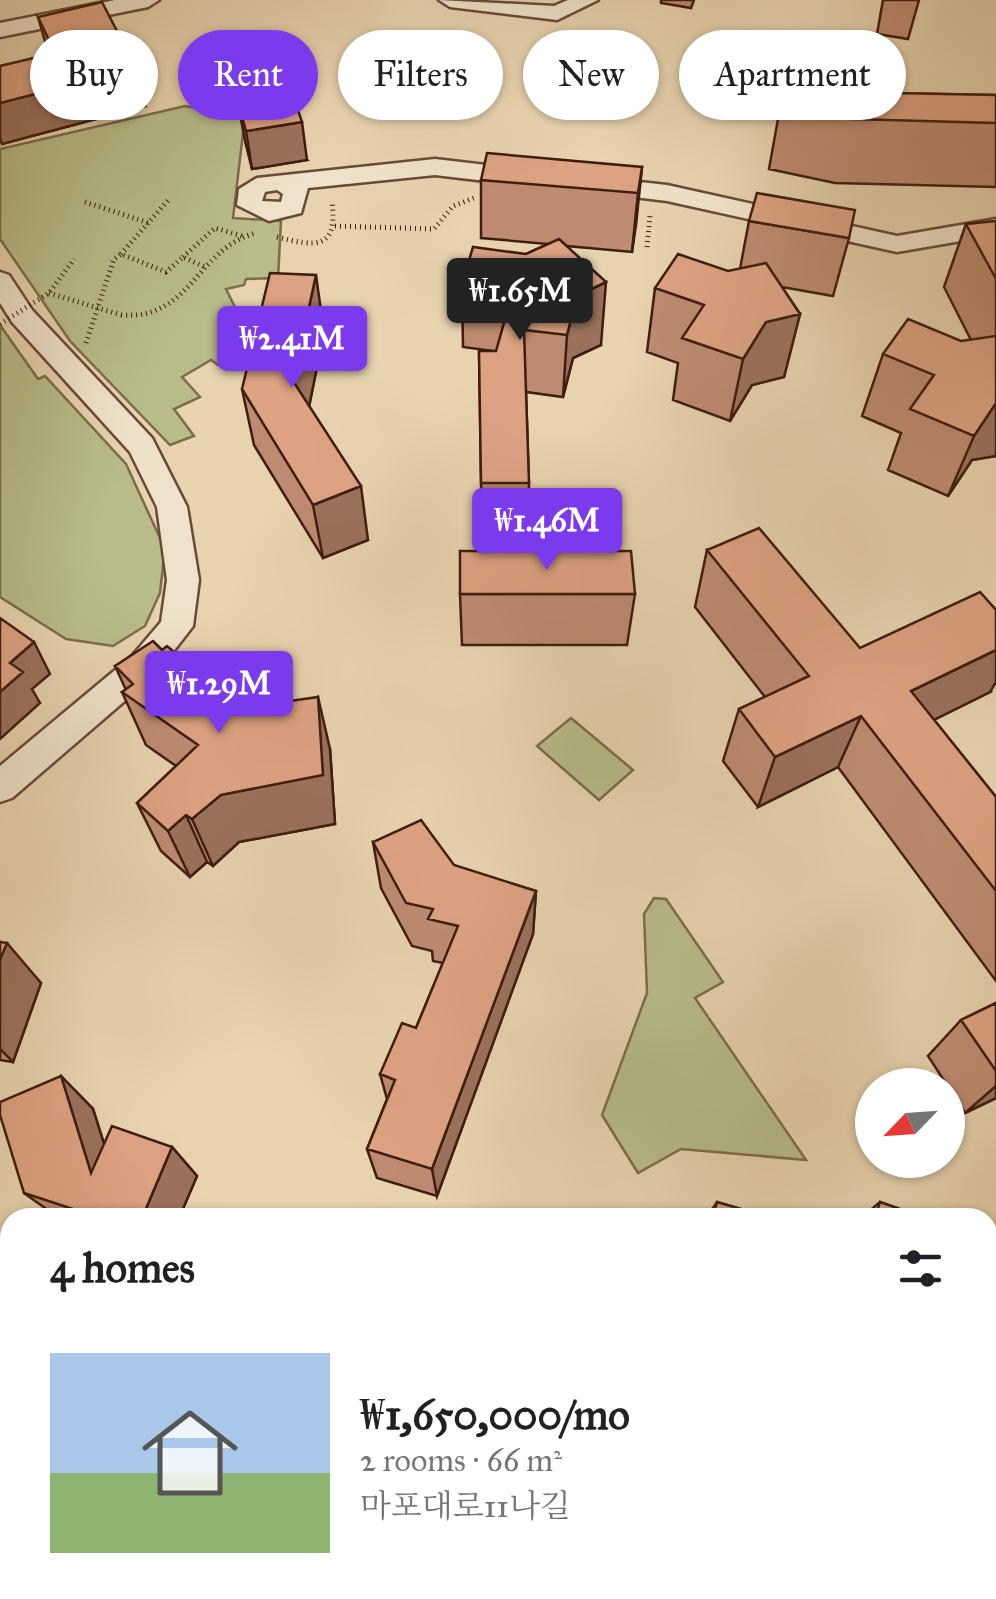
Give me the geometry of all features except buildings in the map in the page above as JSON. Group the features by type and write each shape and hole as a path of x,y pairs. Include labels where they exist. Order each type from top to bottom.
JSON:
{"street":[{"path":"0,30 148,0"},
{"path":"450,0 557,13 588,0"},
{"path":"287,184 435,168 667,194 897,244 996,227"},
{"path":"0,281 22,316 142,446 172,507 183,580 177,626 144,665 0,787"}],"path":[{"path":"271,234 309,245 328,238 335,226 332,198 318,180"},
{"path":"76,378 114,258 170,198"},
{"path":"335,226 434,229 453,206 486,198"},
{"path":"85,202 149,223"},
{"path":"634,214 654,217 648,247"},
{"path":"120,254 166,272 216,228 243,236 260,234"},
{"path":"49,293 135,319 160,314 243,236"},
{"path":"183,256 206,267"},
{"path":"0,324 49,293 74,258"}],"green space":[{"path":"178,108 178,120 245,120 233,218 281,221 278,278 246,279 244,285 226,289 236,309 218,365 211,360 182,377 200,397 174,409 194,436 170,445 70,341 0,239 0,149 125,120 158,120 158,112"},
{"path":"0,325 38,379 45,376 126,464 165,549 160,593 145,626 113,646 66,639 0,597"},
{"path":"571,718 633,770 599,800 537,746"},
{"path":"654,898 666,899 723,982 695,998 806,1160 681,1149 638,1173 602,1115 647,993 644,914"}]}
